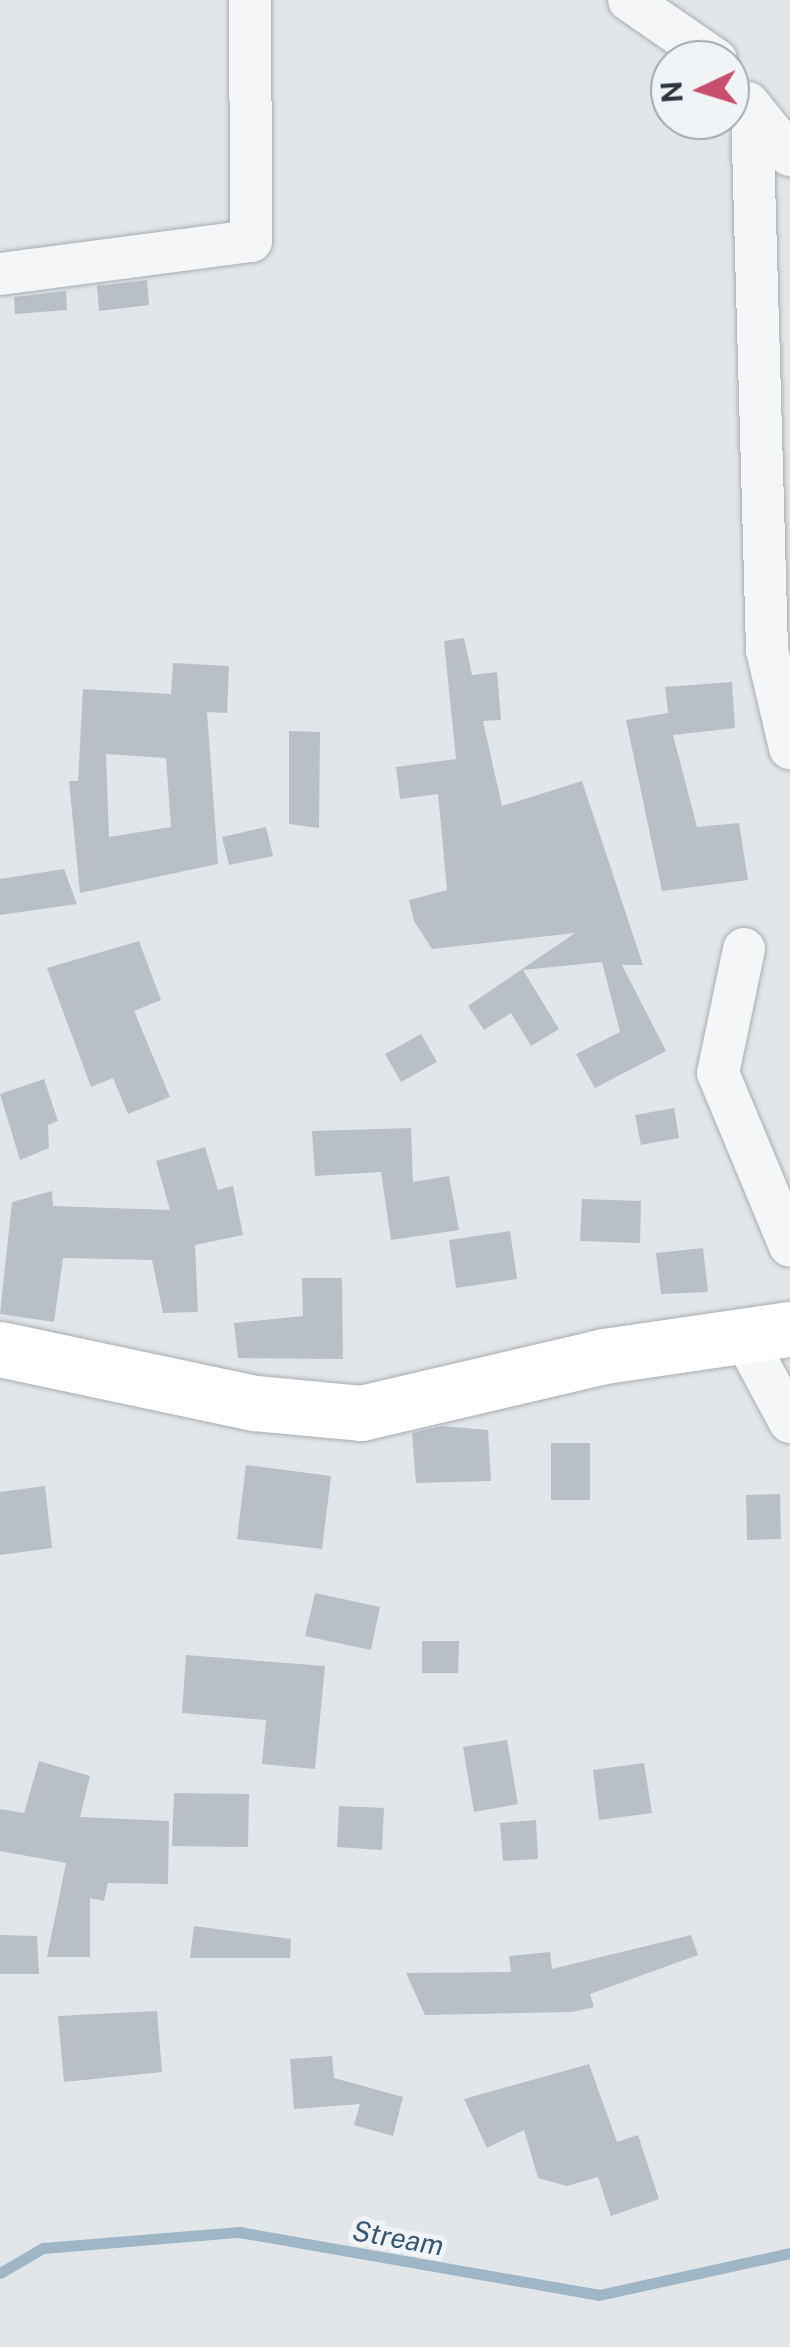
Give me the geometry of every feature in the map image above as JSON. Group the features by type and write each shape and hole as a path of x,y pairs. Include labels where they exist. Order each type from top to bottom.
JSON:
{"street":[{"path":"0,274 250,241 250,0"},
{"path":"629,0 687,40"},
{"path":"750,105 790,154"},
{"path":"743,140 767,650 790,748"},
{"path":"744,949 718,1072 790,1246"},
{"path":"0,1349 255,1403 360,1413 766,1331 790,1422"}],"building":[{"path":"147,280 149,305 99,311 97,286"},
{"path":"66,291 67,310 15,314 14,297"},
{"path":"464,638 472,675 497,672 501,720 483,721 502,806 582,781 643,965 622,965 666,1051 595,1088 576,1054 620,1032 602,962 523,970 559,1029 531,1046 511,1013 484,1030 468,1006 575,933 432,949 414,921 409,900 447,890 438,794 400,799 396,767 456,759 444,641"},
{"path":"173,663 229,666 227,713 207,712 218,864 80,893 69,781 78,781 83,689 171,694","holes":["106,754 166,758 171,827 109,837"]},
{"path":"732,682 735,728 673,735 697,827 739,823 748,880 662,891 626,720 668,713 665,687"},
{"path":"289,731 320,732 319,828 289,824"},
{"path":"266,827 273,856 229,865 222,837"},
{"path":"64,869 77,904 0,915 0,879"},
{"path":"139,941 161,1000 134,1011 170,1097 128,1114 113,1078 91,1087 47,968"},
{"path":"421,1034 437,1062 401,1082 385,1054"},
{"path":"44,1079 58,1121 48,1125 49,1148 20,1160 0,1094"},
{"path":"674,1108 679,1138 641,1145 635,1115"},
{"path":"411,1128 413,1182 449,1176 459,1230 391,1240 381,1172 315,1176 312,1131"},
{"path":"205,1147 218,1190 233,1186 243,1235 195,1245 198,1312 163,1313 152,1260 63,1258 54,1322 0,1314 12,1202 52,1191 53,1206 170,1210 156,1161"},
{"path":"582,1199 641,1201 640,1243 580,1241"},
{"path":"510,1231 517,1279 456,1288 449,1240"},
{"path":"703,1248 708,1292 661,1294 656,1253"},
{"path":"302,1278 342,1278 343,1359 238,1358 234,1323 303,1316"},
{"path":"441,1426 488,1430 491,1481 416,1483 412,1433"},
{"path":"551,1443 590,1443 590,1500 551,1500"},
{"path":"246,1465 331,1476 322,1549 237,1539"},
{"path":"45,1486 52,1548 0,1555 0,1492"},
{"path":"780,1494 781,1539 747,1540 746,1495"},
{"path":"315,1593 380,1607 371,1650 305,1636"},
{"path":"422,1641 459,1641 458,1673 422,1673"},
{"path":"186,1655 325,1666 315,1769 262,1764 266,1720 182,1713"},
{"path":"507,1740 518,1804 474,1812 463,1747"},
{"path":"39,1761 90,1776 80,1817 169,1821 168,1884 108,1883 104,1901 90,1898 90,1957 47,1957 66,1863 0,1851 0,1809 24,1813"},
{"path":"644,1763 652,1813 599,1820 593,1770"},
{"path":"174,1793 249,1794 248,1847 172,1846"},
{"path":"339,1806 384,1808 382,1850 337,1847"},
{"path":"536,1820 538,1859 503,1861 500,1823"},
{"path":"194,1926 291,1939 290,1958 190,1958"},
{"path":"0,1935 37,1936 39,1974 0,1974"},
{"path":"691,1935 698,1955 590,1994 594,2007 572,2012 425,2015 406,1973 511,1972 509,1956 550,1952 552,1969"},
{"path":"157,2011 162,2072 64,2082 58,2016"},
{"path":"332,2056 334,2078 403,2097 393,2136 354,2125 360,2104 294,2109 290,2059"},
{"path":"589,2064 617,2142 638,2135 659,2199 611,2216 598,2177 567,2186 538,2178 524,2130 487,2148 464,2099"}],"waterway":[{"name":"Stream","path":"0,2273 43,2248 239,2232 599,2295 790,2253"}]}
